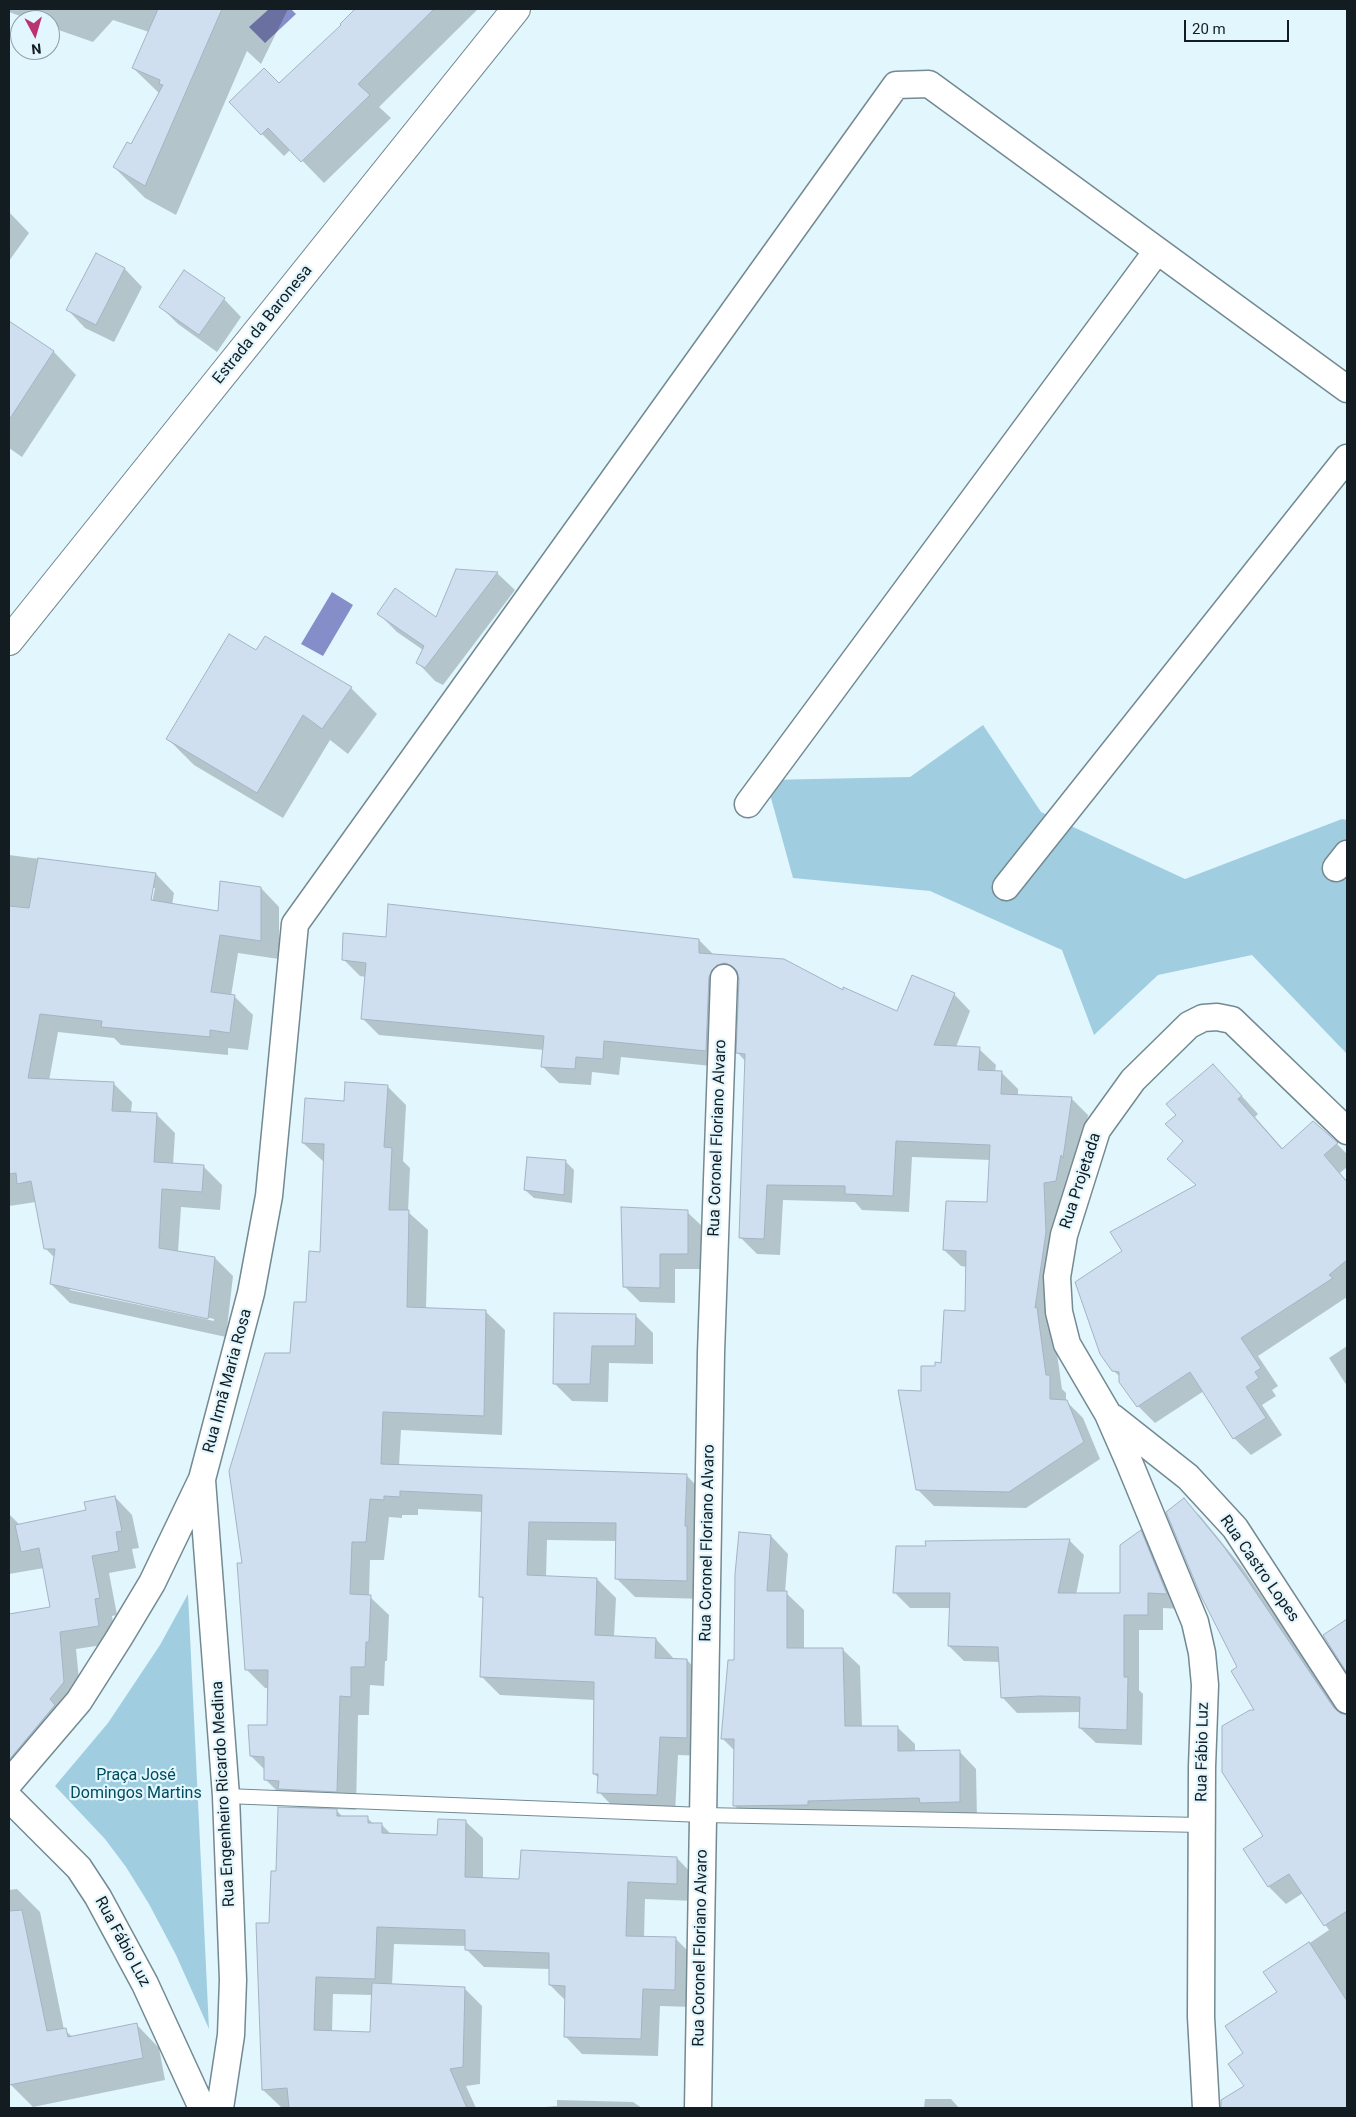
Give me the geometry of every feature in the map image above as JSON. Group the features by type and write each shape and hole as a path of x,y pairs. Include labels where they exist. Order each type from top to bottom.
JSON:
{"main road":[{"name":"Estrada da Baronesa","path":"9,641 516,9"}],"street":[{"name":"Rua Irmã Maria Rosa","path":"9,1783 79,1700 119,1638 152,1583 202,1479 252,1292 269,1196 295,924 896,85 929,84 1157,251"},
{"path":"748,804 1157,251 1347,390"},
{"path":"1006,887 1347,458"},
{"name":"Rua Coronel Floriano Alvaro","path":"698,2108 711,1352 724,978"},
{"name":"Rua Projetada","path":"1108,1414 1068,1344 1059,1312 1057,1277 1064,1235 1097,1130 1133,1080 1189,1025 1203,1018 1217,1016 1232,1020 1347,1131"},
{"name":"Rua Castro Lopes","path":"1108,1414 1188,1478 1235,1528 1347,1700"},
{"name":"Rua Fábio Luz","path":"1108,1414 1172,1562 1195,1622 1202,1653 1205,1685 1201,2017 1206,2108"},
{"name":"Rua Engenheiro Ricardo Medina","path":"202,1479 226,1796 233,1980 231,2035 220,2108"},
{"name":"Rua Fábio Luz","path":"9,1798 79,1868 98,1898 145,1984 202,2108"}],"lane":[{"path":"226,1796 703,1815 1202,1825"}],"green space":[{"path":"983,725 1041,812 1185,879 1342,819 1347,820 1347,1054 1252,955 1158,975 1094,1035 1062,950 930,891 793,878 766,780 910,777"},
{"name":"Praça José Domingos Martins","path":"188,1594 209,2029 176,1955 149,1904 126,1867 105,1839 55,1786 108,1723 160,1645"}],"water":[{"path":"269,9 291,9 296,14 265,43 249,27"},
{"path":"332,592 353,605 323,656 301,644"}],"building":[{"path":"158,9 222,9 145,186 113,167 127,142 131,144 163,85 159,84 160,80 132,68"},
{"path":"355,9 434,9 358,84 370,95 301,162 268,128 261,135 229,102 264,68 279,83 341,25"},
{"path":"96,253 125,268 96,325 66,310"},
{"path":"184,270 225,298 199,335 159,307"},
{"path":"9,321 54,351 9,420"},
{"path":"456,569 498,572 425,668 416,663 424,646 377,614 395,588 436,617"},
{"path":"229,634 256,650 265,636 352,687 322,729 303,715 257,793 166,739"},
{"path":"38,858 156,873 151,900 218,911 220,881 261,887 261,941 220,935 211,992 235,995 230,1033 210,1030 210,1037 101,1027 102,1021 40,1014 28,1078 114,1082 112,1111 157,1113 154,1162 204,1165 202,1192 162,1189 159,1248 215,1257 208,1319 50,1284 55,1249 44,1249 31,1181 17,1184 16,1173 9,1174 9,906 29,908"},
{"path":"388,904 699,939 699,953 784,959 843,990 843,987 897,1011 912,975 955,993 934,1045 980,1047 978,1070 1002,1071 1001,1094 1072,1097 1063,1158 1061,1155 1056,1181 1044,1183 1046,1232 1035,1308 1037,1307 1046,1375 1050,1375 1050,1399 1067,1400 1084,1442 1009,1492 916,1490 898,1390 921,1391 921,1366 935,1366 935,1362 941,1363 944,1310 965,1311 966,1251 943,1250 946,1201 987,1202 990,1145 896,1141 893,1196 845,1194 845,1186 767,1185 764,1239 739,1238 745,1054 736,1053 739,979 737,971 732,966 725,963 717,965 709,977 706,1051 604,1041 603,1059 576,1057 575,1069 541,1067 544,1036 361,1019 366,963 342,960 343,933 386,937"},
{"path":"1213,1064 1242,1096 1238,1099 1282,1149 1313,1121 1338,1143 1324,1155 1347,1182 1347,1260 1329,1275 1333,1278 1241,1338 1261,1368 1255,1372 1259,1378 1246,1387 1266,1418 1233,1439 1190,1372 1137,1407 1119,1382 1119,1372 1112,1371 1100,1354 1075,1282 1122,1251 1110,1232 1196,1185 1167,1159 1183,1141 1165,1124 1176,1115 1166,1104"},
{"path":"345,1082 388,1085 384,1147 392,1148 389,1210 409,1210 407,1307 486,1310 484,1416 383,1412 381,1464 687,1474 685,1526 687,1526 687,1581 615,1579 616,1523 529,1522 527,1575 597,1578 595,1635 656,1638 655,1658 687,1659 687,1738 660,1737 657,1795 597,1793 598,1774 593,1774 594,1682 480,1677 483,1597 479,1597 482,1495 400,1491 400,1497 384,1496 384,1500 370,1499 366,1542 352,1542 350,1594 371,1595 369,1642 366,1642 365,1667 351,1667 351,1697 340,1696 337,1792 278,1789 279,1781 264,1780 264,1757 250,1756 248,1725 267,1725 268,1670 245,1670 237,1563 242,1563 229,1471 265,1353 290,1353 294,1302 306,1302 309,1251 320,1252 324,1144 302,1143 305,1098 344,1101"},
{"path":"527,1157 566,1160 564,1195 524,1190"},
{"path":"621,1207 688,1210 688,1254 660,1254 660,1288 623,1287"},
{"path":"554,1313 636,1314 635,1346 592,1346 590,1384 553,1384"},
{"path":"115,1496 122,1531 116,1532 119,1551 92,1556 100,1598 95,1599 99,1626 60,1632 64,1682 50,1699 55,1705 9,1760 9,1614 50,1607 39,1548 21,1552 15,1525 86,1510 84,1502"},
{"path":"1184,1498 1224,1547 1249,1582 1334,1708 1340,1713 1347,1715 1347,1911 1324,1926 1289,1874 1268,1887 1243,1849 1263,1836 1222,1772 1222,1726 1250,1710 1254,1710 1231,1671 1237,1667 1200,1594 1166,1512"},
{"path":"1141,1530 1167,1594 1148,1593 1148,1615 1124,1615 1124,1677 1128,1677 1127,1730 1079,1728 1080,1697 1040,1696 1001,1698 998,1647 948,1646 950,1593 893,1593 896,1546 926,1546 925,1541 1070,1539 1058,1593 1120,1593 1120,1545"},
{"path":"739,1532 771,1535 767,1591 787,1591 787,1648 843,1648 845,1726 898,1726 898,1751 960,1750 960,1802 920,1803 919,1798 808,1801 808,1805 733,1806 734,1739 721,1739 728,1660 734,1660 735,1574"},
{"path":"1347,1619 1347,1673 1323,1635"},
{"path":"278,1807 337,1809 337,1816 368,1816 368,1823 382,1823 382,1833 437,1835 438,1819 466,1820 465,1877 519,1879 521,1850 677,1857 677,1884 628,1882 626,1936 676,1937 675,1990 643,1989 641,2039 564,2037 565,1986 549,1985 549,1953 465,1950 465,1930 377,1927 375,1979 316,1977 314,2030 370,2032 372,1983 465,1987 463,2067 450,2069 467,2108 289,2108 287,2088 262,2090 256,1923 269,1923 271,1871 276,1871"},
{"path":"22,1910 47,2031 66,2028 68,2037 137,2023 143,2058 9,2085 9,1911"},
{"path":"1309,1942 1347,2001 1347,2108 1221,2108 1221,2100 1244,2086 1228,2064 1243,2053 1225,2026 1277,1992 1263,1972"}]}
